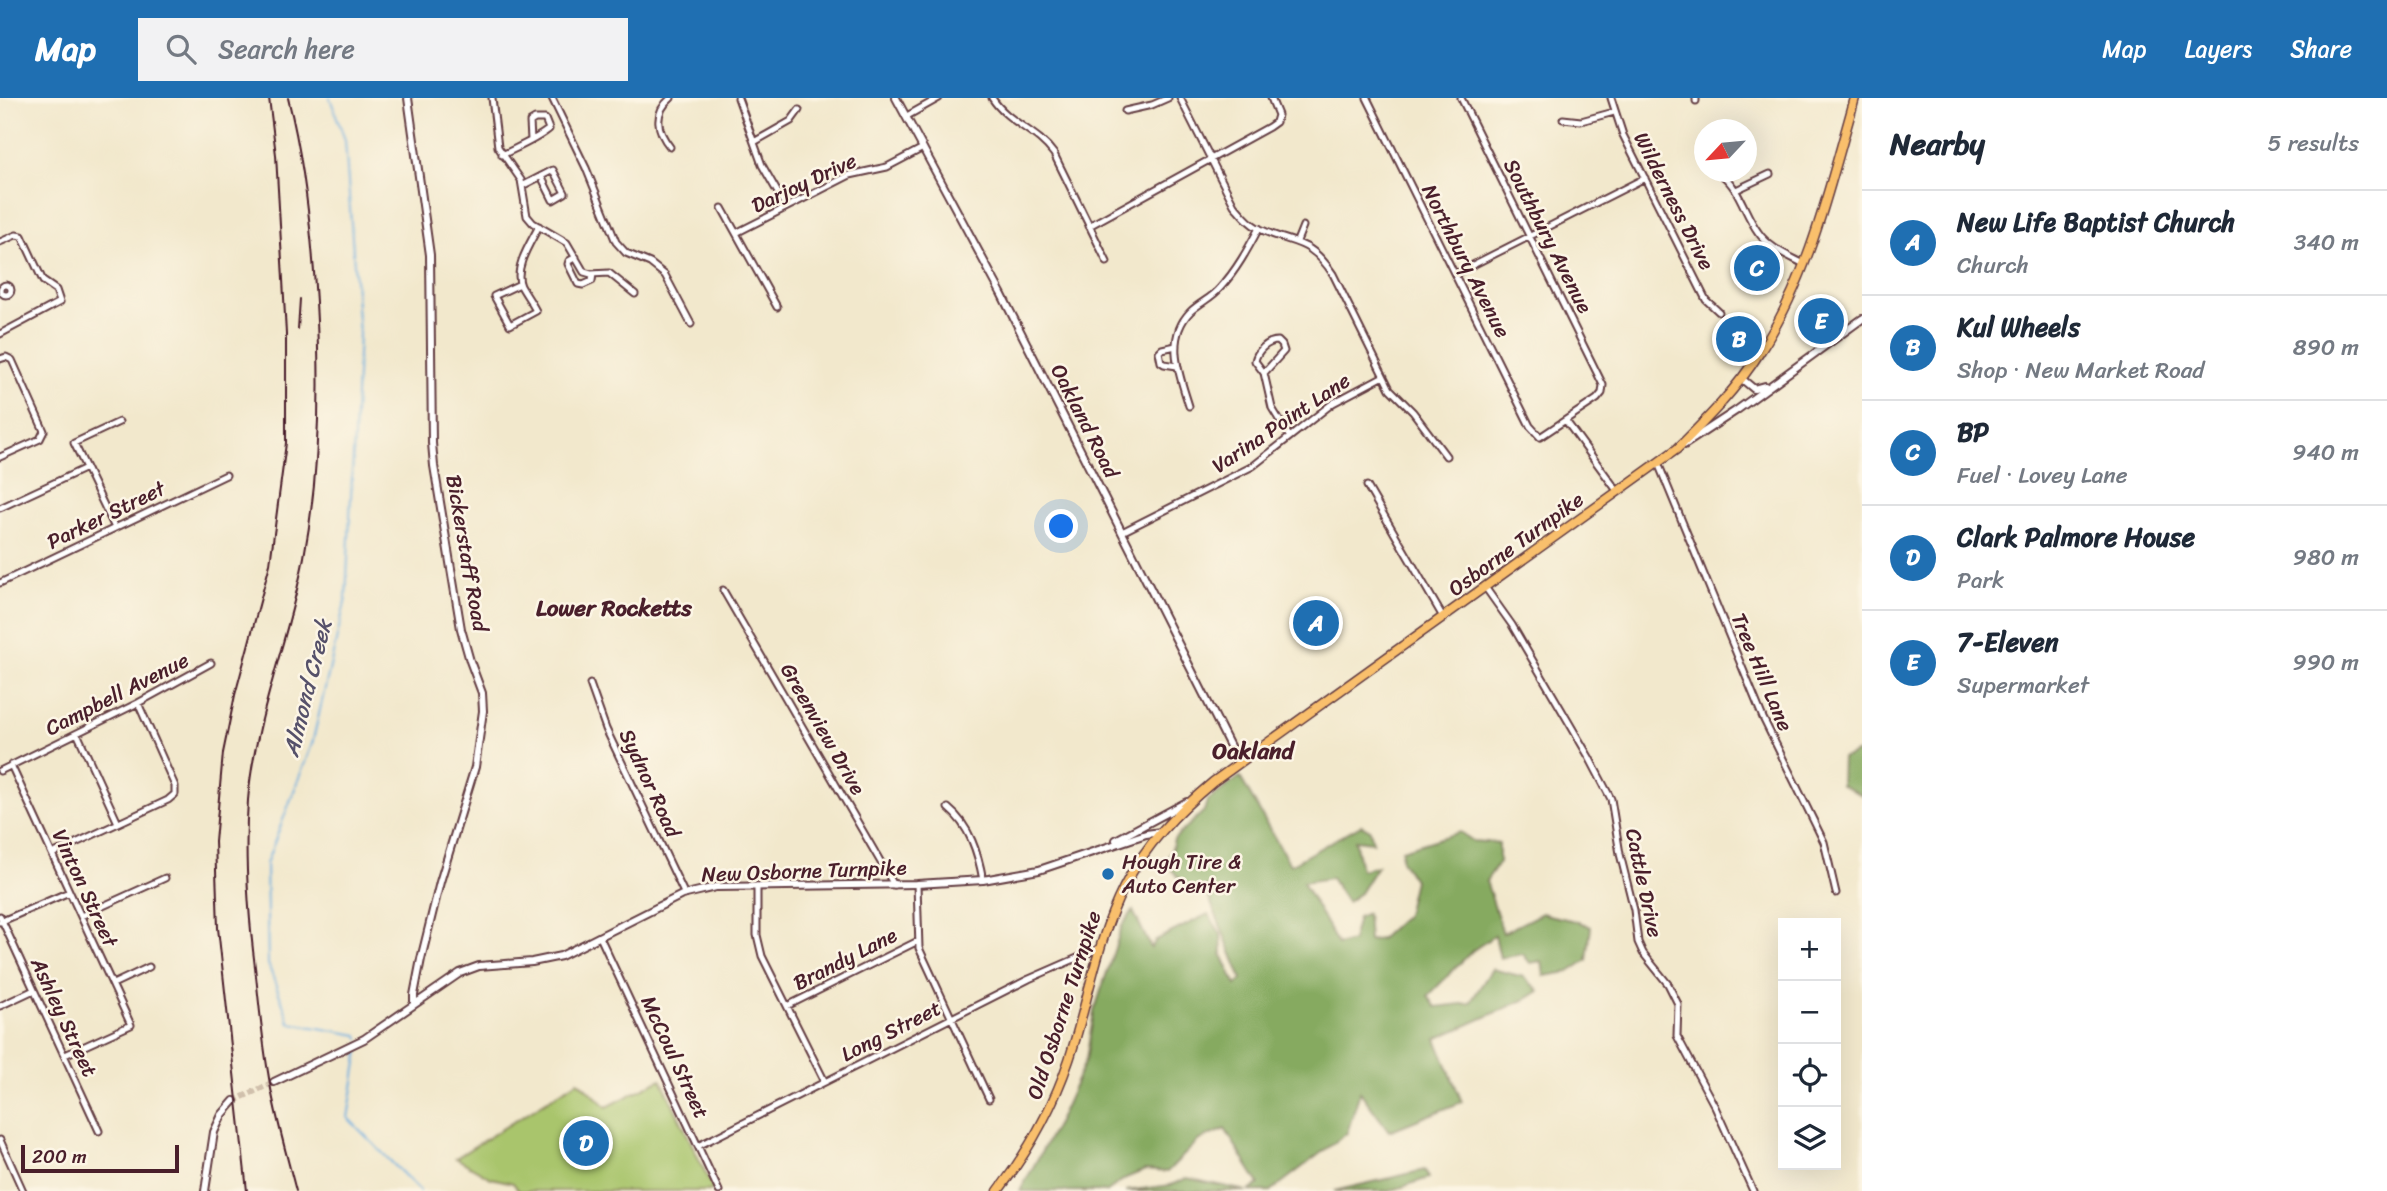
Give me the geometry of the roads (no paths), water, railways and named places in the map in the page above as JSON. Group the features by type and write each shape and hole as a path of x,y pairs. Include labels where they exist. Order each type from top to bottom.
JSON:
{"main road":[{"path":"1677,449 1742,379 1777,324 1804,264 1855,98"},
{"name":"Osborne Turnpike","path":"1192,800 1238,762 1677,449"},
{"name":"Old Osborne Turnpike","path":"998,1191 1025,1152 1062,1078 1100,948 1121,894 1149,847 1192,800"}],"street":[{"name":"Bickerstaff Road","path":"408,98 430,255 434,466 463,638 479,682 483,703 475,768 440,882 421,959 415,1003"},
{"path":"552,98 590,177 616,242 626,253 650,262 665,275 691,324"},
{"path":"670,147 660,132 658,121 661,110 671,98"},
{"path":"738,98 762,165 786,208"},
{"name":"Oakland Road","path":"897,98 979,252 1238,762"},
{"path":"907,116 939,98"},
{"path":"992,98 1008,117 1050,148 1107,262"},
{"path":"1125,111 1168,98"},
{"path":"1180,98 1234,205 1259,228 1297,241 1314,251 1333,274 1382,377 1446,456"},
{"path":"1089,226 1269,127 1278,118 1271,98"},
{"path":"1368,100 1375,98"},
{"name":"Southbury Avenue","path":"1461,98 1601,378 1603,389 1597,399 1566,421"},
{"name":"Wilderness Drive","path":"1611,98 1614,112 1645,178 1706,300 1719,312"},
{"path":"492,99 496,142 502,155 518,175 525,212 529,219 563,239 584,272 609,273 635,294"},
{"name":"Northbury Avenue","path":"1368,100 1538,436 1545,436 1566,421"},
{"path":"754,142 791,121 799,110"},
{"path":"1563,119 1576,121 1614,112"},
{"path":"502,155 531,140 549,129 545,119 530,122 531,140"},
{"name":"Darjoy Drive","path":"736,233 850,175 887,167 923,148"},
{"path":"522,186 541,176 553,170 565,193 553,200 541,176"},
{"path":"1736,190 1770,174"},
{"path":"1455,274 1645,178"},
{"path":"1731,182 1751,222 1766,242 1804,264"},
{"path":"722,208 777,307"},
{"path":"520,284 494,296 510,325 536,311 520,284 523,257 539,226"},
{"path":"1297,241 1303,226"},
{"path":"1189,406 1177,366 1176,346 1181,327 1188,314 1224,284 1259,228"},
{"path":"0,242 16,234 22,236 43,281 56,290 60,302 0,334"},
{"path":"576,257 568,264 578,284 592,281 593,274"},
{"path":"0,275 4,285 9,286 10,292 6,295 1,293"},
{"name":"Osborne Turnpike","path":"1677,449 1726,418 1862,318"},
{"path":"1264,373 1284,351 1278,341 1269,343 1255,359 1257,366 1264,373 1272,408 1289,436"},
{"path":"1176,346 1159,352 1164,364 1177,366"},
{"path":"0,359 6,357 12,360 43,426 40,439 0,457"},
{"name":"Varina Point Lane","path":"1122,532 1246,470 1334,403 1382,377"},
{"path":"1742,379 1754,389 1773,383"},
{"path":"1717,408 1726,418"},
{"path":"1566,421 1618,492"},
{"path":"114,528 74,443 119,422"},
{"name":"Tree Hill Lane","path":"1658,463 1763,718 1824,842 1836,893"},
{"path":"0,508 86,468"},
{"name":"Parker Street","path":"0,583 226,475"},
{"path":"1367,486 1443,618"},
{"name":"Cattle Drive","path":"1485,587 1512,625 1590,757 1611,799 1638,942 1643,953 1668,984 1678,1004 1676,1036 1715,1107 1753,1191"},
{"name":"Greenview Drive","path":"723,590 894,885"},
{"name":"Campbell Avenue","path":"0,771 138,704 211,663"},
{"name":"Sydnor Road","path":"590,684 607,729 685,895"},
{"path":"52,854 168,800 175,794 170,775 138,704"},
{"path":"77,733 118,823"},
{"name":"Vinton Street","path":"11,765 131,1025 65,1055"},
{"name":"New Osborne Turnpike","path":"1104,847 1192,800"},
{"path":"948,808 962,822 972,842 983,880"},
{"name":"New Osborne Turnpike","path":"274,1084 363,1039 467,970 479,966 549,960 685,895 706,888 894,885 983,880 1039,870 1104,847 1161,832"},
{"path":"1133,838 1141,839 1149,847"},
{"path":"81,916 165,878"},
{"path":"917,884 918,941 923,960 989,1100"},
{"path":"757,886 758,943 766,966 825,1082"},
{"path":"1,920 69,892"},
{"name":"Ashley Street","path":"1,920 99,1131"},
{"name":"McCoul Street","path":"600,937 719,1191"},
{"name":"Brandy Lane","path":"787,1006 918,941"},
{"name":"Long Street","path":"698,1146 1029,979 1100,948"},
{"path":"113,984 149,967"},
{"path":"0,1006 34,990"},
{"path":"205,1191 214,1132 222,1115 233,1103"},
{"path":"0,1140 23,1191"}],"waterway":[{"name":"Almond Creek","path":"330,98 345,140 359,334 346,598 312,744 266,864 268,964 290,1023 358,1035 359,1039"},
{"name":"Almond Creek","path":"360,1044 348,1118 420,1191"}],"tunnel":[{"path":"234,1101 274,1082"}],"railway":[{"path":"247,1191 218,928 215,842 223,753 235,695 270,564 286,443 286,334 276,155 269,98"},
{"path":"288,98 310,225 318,334 318,430 304,557 258,739 248,800 246,842 250,925 264,1046 280,1132 296,1191"},
{"path":"298,329 300,299"}],"place":[{"name":"BP","path":"1757,268"},
{"name":"7-Eleven","path":"1821,321"},
{"name":"Kul Wheels","path":"1739,339"},
{"name":"New Life Baptist Church","path":"1316,623"},
{"name":"Hough Tire & Auto Center","path":"1108,874"},
{"name":"Clark Palmore House","path":"586,1143"}],"district":[{"name":"Lower Rocketts","path":"614,608"},
{"name":"Oakland","path":"1253,751"}]}
